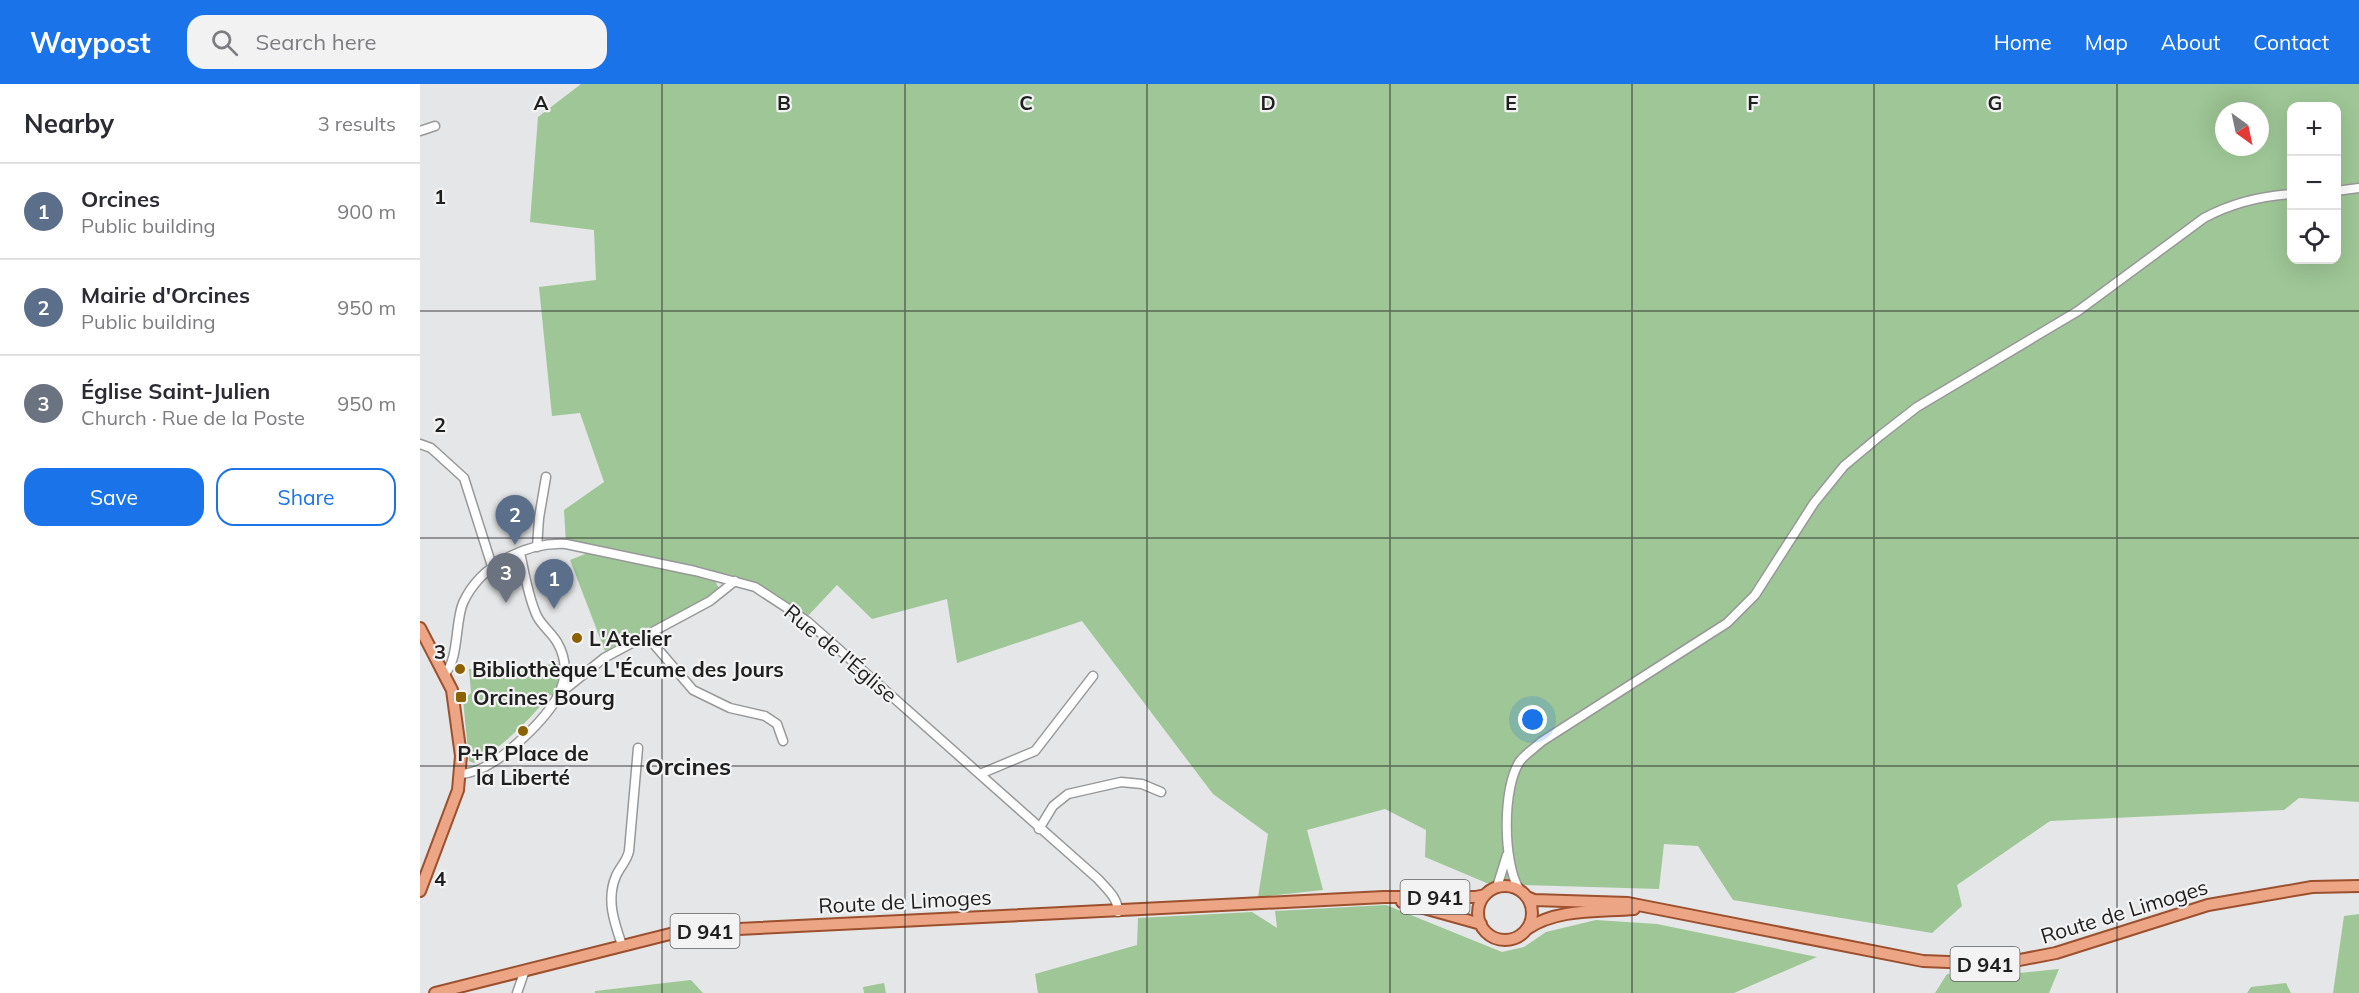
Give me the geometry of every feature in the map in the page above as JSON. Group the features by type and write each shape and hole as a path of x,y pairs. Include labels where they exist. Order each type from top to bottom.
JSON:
{"main road":[{"path":"420,628 455,700 460,774 458,790 420,891"},
{"name":"Route de Limoges","path":"1523,893 1534,900 1628,903 1653,907 1923,961 1999,964 2056,953 2208,905 2312,887 2359,885"},
{"path":"1508,886 1523,893 1532,913 1527,929 1520,935 1502,939 1486,932 1481,924 1479,909 1485,895 1497,887 1508,886"},
{"name":"Route de Limoges","path":"435,993 622,945 688,932 1384,897 1476,897 1485,895"},
{"name":"Route de Limoges","path":"1384,897 1456,915 1481,924"},
{"name":"Route de Limoges","path":"1527,929 1536,922 1579,912 1653,907"}],"street":[{"path":"420,131 435,126"},
{"path":"2341,190 2359,188"},
{"path":"1523,893 1512,877 1508,852 1511,785 1520,761 1541,742 1727,623 1755,595 1814,503 1844,466 1917,407 2078,311 2204,218 2225,207 2269,196 2287,194"},
{"path":"420,444 431,448 464,478 492,566 463,603 451,663 444,674"},
{"path":"537,547 538,518 546,477"},
{"name":"Rue de l'Église","path":"492,566 549,543 566,544 755,587 801,616 1098,879 1112,895 1118,905 1118,912"},
{"path":"460,774 480,770 511,750 558,699 563,688 563,661 558,644 538,619 533,608 520,553"},
{"path":"563,688 568,687 604,658 710,602 735,581"},
{"path":"646,635 693,690 730,708 765,716 777,724 783,741"},
{"path":"980,774 1035,752 1093,676"},
{"path":"622,945 613,918 611,895 616,875 629,851 638,748"},
{"path":"1039,829 1053,806 1068,794 1121,782 1142,784 1161,792"},
{"path":"1497,887 1508,852"},
{"path":"517,993 525,970"}],"green space":[{"path":"581,84 2359,84 2359,802 2299,798 2284,810 2050,821 1957,885 1962,906 1932,933 1733,900 1698,846 1664,844 1659,889 1489,884 1425,857 1426,830 1385,809 1307,830 1323,890 1258,897 1268,834 1213,794 1082,621 957,663 947,599 872,619 837,585 805,619 755,587 566,544 564,510 604,482 580,413 552,416 539,287 596,280 594,230 530,222 538,117"},
{"path":"593,551 714,579 720,590 709,598 605,651 570,560"},
{"path":"517,561 521,577 500,586 495,569"},
{"path":"559,664 556,697 550,695 524,724 496,749 474,763 469,761 463,700 471,693 469,669"},
{"path":"1386,905 1502,952 1524,947 1546,932 1596,920 1657,924 1817,957 1734,993 1038,993 1035,974 1137,945 1138,918 1252,912 1277,928 1275,911"},
{"path":"2359,914 2359,993 2333,993 2344,916"},
{"path":"2059,969 2049,993 1935,993 1947,974 1990,976"},
{"path":"691,980 703,993 595,993 595,991"},
{"path":"884,983 886,993 864,993 863,987"},
{"path":"2286,983 2291,993 2247,993 2251,987"}],"place":[{"name":"Mairie d'Orcines","path":"515,545"},
{"name":"Église Saint-Julien","path":"506,603"},
{"name":"Orcines","path":"554,609"},
{"name":"L'Atelier","path":"577,638"},
{"name":"Bibliothèque L'Écume des Jours","path":"460,669"},
{"name":"Orcines Bourg","path":"461,697"},
{"name":"P+R Place de la Liberté","path":"523,731"}],"district":[{"name":"Orcines","path":"688,766"}]}
